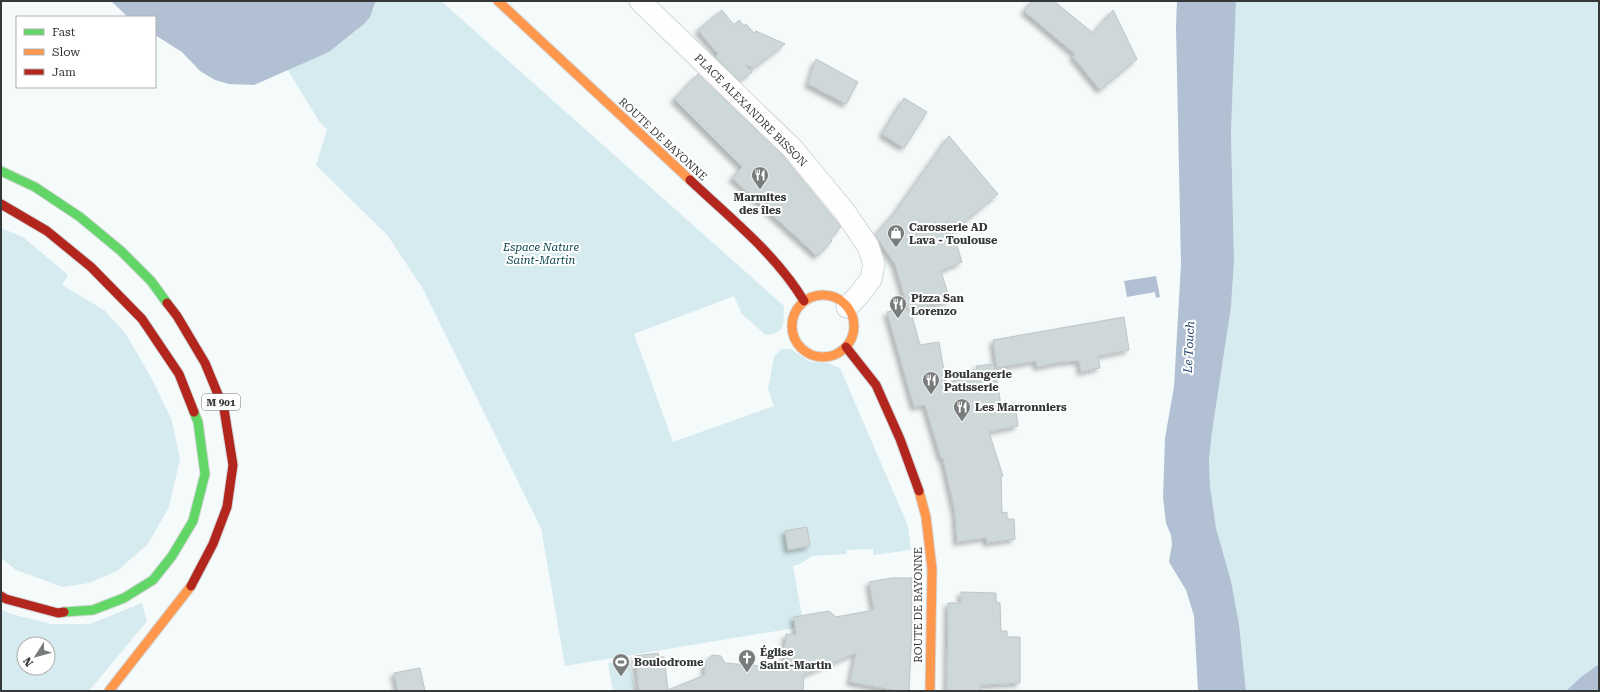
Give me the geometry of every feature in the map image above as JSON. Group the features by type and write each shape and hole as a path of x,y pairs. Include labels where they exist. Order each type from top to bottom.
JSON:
{"main road":[{"name":"ROUTE DE BAYONNE","path":"498,1 774,259 795,286 804,301"},
{"name":"M 901","path":"1,171 35,187 80,217 121,251 151,281 177,316 205,364 224,409 233,465 228,507 213,544 193,583 109,691"},
{"name":"M 901","path":"1,204 47,231 91,267 142,319 179,374 198,422 205,474 193,521 172,556 154,580 124,598 93,610 58,613 6,599 1,596"},
{"path":"827,295 842,301 847,307 852,316 854,327 852,337 846,347 830,356 822,356 813,355 798,344 794,336 792,324 796,311 804,301 811,297 827,295"},
{"name":"ROUTE DE BAYONNE","path":"846,347 876,385 900,439 920,494 926,517 932,569 930,691"}],"street":[{"name":"PLACE ALEXANDRE BISSON","path":"640,1 793,149 849,218 868,246 874,264 871,279 847,307"}],"green space":[{"name":"Espace Nature Saint-Martin","path":"376,1 441,1 784,306 781,329 773,334 766,335 742,314 734,296 634,334 673,442 774,406 768,389 774,357 781,349 791,349 810,362 828,363 840,368 908,526 911,550 873,555 873,549 847,550 846,554 812,556 800,564 793,566 802,616 794,618 795,628 565,666 541,528 423,289 388,236 316,165 327,130 319,121 287,69 329,52 356,31 374,9"},
{"path":"1236,1 1599,1 1599,664 1581,677 1566,691 1246,691 1239,624 1231,581 1216,528 1210,486 1209,459 1231,307 1234,260 1231,132"},
{"path":"1,228 23,237 68,275 62,285 104,310 126,334 154,383 172,421 180,459 169,507 148,544 117,571 89,583 63,587 16,570 1,558"},
{"path":"142,603 147,621 89,691 1,691 1,609 11,614 51,624 90,624"},
{"name":"Boulodrome","path":"629,659 635,691 613,691 608,663"}],"water":[{"path":"111,1 376,1 370,17 364,24 329,52 254,85 229,84 215,80 200,71 182,52 156,36 156,16 127,16"},
{"name":"Le Touch","path":"1177,1 1236,1 1231,132 1234,260 1231,307 1209,459 1210,486 1216,528 1231,581 1239,624 1246,691 1198,691 1194,616 1186,590 1169,562 1172,544 1171,535 1166,523 1163,497 1165,438 1174,387 1181,264 1176,27"},
{"path":"1156,276 1160,297 1156,298 1155,292 1127,297 1124,281"},
{"path":"1599,664 1599,691 1566,691 1581,677"}],"building":[{"path":"1032,1 1054,1 1093,33 1113,10 1137,59 1100,90 1073,57 1075,54 1024,11"},
{"path":"722,10 734,25 739,20 744,26 746,24 754,33 756,31 785,44 754,68 745,65 752,72 740,81 715,57 718,54 698,30"},
{"path":"816,59 858,82 846,104 808,84"},
{"path":"698,74 784,157 841,227 830,239 832,241 817,256 732,178 742,167 674,99"},
{"path":"904,98 927,112 904,148 882,134"},
{"path":"949,136 998,194 953,232 962,262 941,271 950,301 908,309 895,264 875,235 895,212"},
{"path":"910,309 920,345 939,342 946,382 978,377 976,366 994,364 1001,405 1015,403 1018,426 989,432 1003,476 1001,476 1002,513 1007,512 1007,519 1014,519 1015,539 987,543 986,538 957,542 955,512 943,458 941,458 925,405 914,407 887,312"},
{"path":"1124,317 1129,350 1098,356 1100,368 1081,372 1079,361 1062,362 1037,367 1036,361 997,368 993,340"},
{"path":"807,527 810,546 788,550 785,531"},
{"path":"892,578 912,578 912,626 909,691 898,691 850,682 856,653 804,675 803,691 639,691 635,656 658,653 659,657 664,657 668,690 705,675 705,663 712,655 721,656 725,663 784,668 786,634 796,635 794,617 829,611 836,617 874,610 869,582"},
{"path":"961,592 996,593 996,602 1000,603 1001,631 1007,631 1007,637 1020,637 1020,683 981,685 981,691 947,691 948,603 961,603"},
{"path":"420,668 425,691 398,691 394,673"}],"traffic: fast":[{"path":"1,171 35,187 80,217 121,251 151,281 167,303"},
{"path":"64,612 93,610 124,598 153,580 172,556 193,521 205,474 198,422 194,412"}],"traffic: slow":[{"path":"498,1 690,180"},
{"path":"823,295 835,298 845,304 851,314 854,326 851,338 845,348 835,354 823,357 811,354 801,348 795,338 792,326 795,314 801,304 811,298 823,295"},
{"path":"919,491 926,517 932,569 930,691"},
{"path":"109,691 191,586"}],"traffic: jam":[{"path":"690,180 766,252 780,267 804,301"},
{"path":"1,204 47,231 91,267 142,319 179,374 194,412"},
{"path":"167,303 177,316 205,363 224,409 233,465 227,507 213,544 191,586"},
{"path":"846,347 876,385 900,439 919,491"},
{"path":"1,596 6,599 58,613 64,612"}],"place":[{"name":"Marmites des îles","path":"760,190"},
{"name":"Carosserie AD Lava - Toulouse","path":"896,248"},
{"name":"Pizza San Lorenzo","path":"898,319"},
{"name":"Boulangerie Patisserie","path":"931,395"},
{"name":"Les Marronniers","path":"962,422"},
{"name":"Église Saint-Martin","path":"747,673"},
{"name":"Boulodrome","path":"621,677"}]}
